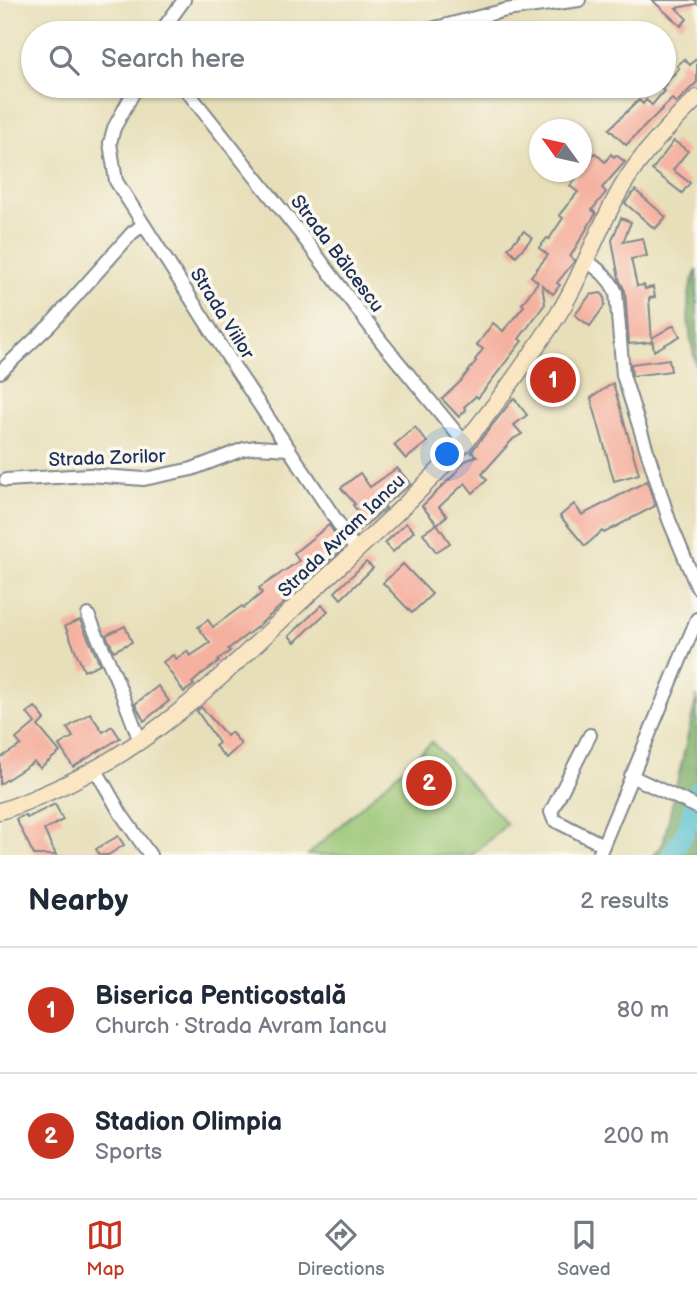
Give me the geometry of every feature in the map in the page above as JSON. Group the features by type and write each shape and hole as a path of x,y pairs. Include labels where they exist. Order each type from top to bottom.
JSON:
{"main road":[{"name":"Strada Avram Iancu","path":"0,811 96,770 183,710 230,670 409,500 464,442 517,374 554,321 587,261 623,185 654,145 697,98"}],"street":[{"path":"169,21 184,0"},
{"path":"463,21 506,10 579,0"},
{"name":"Strada Viilor","path":"130,98 114,128 110,143 116,181 356,550"},
{"name":"Strada Bălcescu","path":"193,98 300,233 381,341 464,442"},
{"path":"0,372 50,325 132,233 143,225"},
{"path":"587,261 603,273 616,292 622,376 669,520 697,587"},
{"name":"Strada Zorilor","path":"6,480 89,475 144,479 192,469 244,449 289,449"},
{"path":"88,615 140,741"},
{"path":"590,735 551,812 554,820 601,850 697,619"},
{"path":"96,770 145,853"},
{"path":"631,776 697,807"}],"green space":[{"path":"697,270 697,372 688,307 689,294"},
{"path":"697,696 697,855 654,855 663,844"},
{"path":"432,742 507,824 472,855 308,855"}],"building":[{"path":"652,0 696,0 697,4 676,8 687,19 681,26"},
{"path":"697,58 697,82 676,103 672,99 626,145 609,129 639,100 643,104 646,100 652,105 658,98 676,98 677,66 684,59 690,65"},
{"path":"674,141 688,151 673,170 690,183 682,193 652,170"},
{"path":"595,153 605,162 611,154 625,162 602,188 606,192 592,210 596,213 570,257 575,260 557,283 560,285 553,294 542,285 545,304 519,339 522,341 478,398 476,396 464,407 466,410 459,417 442,399 461,381 476,361 483,349 477,345 493,323 503,331 524,306 522,304 538,282 531,276 548,255 539,248 549,239 563,218 559,215 578,192 570,186 573,182 592,182 592,155"},
{"path":"635,190 666,217 655,229 625,203"},
{"path":"621,218 631,222 623,242 643,238 647,256 631,259 637,286 644,285 645,289 653,287 655,297 649,298 652,342 629,344 625,291 619,279 612,240"},
{"path":"524,231 532,238 516,256 508,248"},
{"path":"601,293 605,305 590,326 575,315 590,295"},
{"path":"674,325 680,336 654,351 652,338"},
{"path":"669,359 671,371 632,376 631,364"},
{"path":"546,362 572,382 560,398 534,378"},
{"path":"613,383 639,474 614,481 591,398"},
{"path":"514,398 527,415 514,425 522,434 513,439 482,474 487,480 473,493 465,483 439,507 447,516 437,524 422,506 465,461 477,456 471,452"},
{"path":"415,427 427,442 406,459 394,445"},
{"path":"397,468 411,484 384,505 386,508 357,532 349,522 360,514 341,488 360,473 370,487"},
{"path":"647,481 655,506 604,533 602,531 585,546 560,516 574,504 582,515"},
{"path":"406,523 414,531 393,552 385,543"},
{"path":"437,524 450,543 436,552 423,533"},
{"path":"329,525 342,544 342,550 325,564 321,558 301,572 307,581 283,600 285,602 257,627 228,649 230,651 218,660 219,662 184,692 163,662 173,655 176,659 187,651 190,656 210,643 198,627 208,620 213,627 242,606 244,608 262,593 259,588 299,561 294,553"},
{"path":"366,562 373,568 341,599 335,592"},
{"path":"403,564 432,594 412,613 383,583"},
{"path":"322,605 328,611 295,642 289,636"},
{"path":"80,620 100,664 84,671 65,626"},
{"path":"125,626 132,642 114,651 106,635"},
{"path":"158,686 169,701 144,721 135,704"},
{"path":"35,707 45,719 38,726 60,752 40,768 34,762 0,784 0,758 21,745 16,739 35,723 27,713"},
{"path":"201,707 227,736 231,732 241,744 226,758 215,746 219,743 197,711"},
{"path":"90,713 103,732 112,726 120,738 73,767 59,745 73,737 67,728"},
{"path":"55,804 63,820 44,830 56,855 34,855 16,819 25,815 27,818"},
{"path":"118,836 124,845 108,855 100,855 96,849"}],"waterway":[{"path":"671,855 686,831 697,791"}],"place":[{"name":"Biserica Penticostală","path":"553,380"},
{"name":"Stadion Olimpia","path":"429,783"}]}
